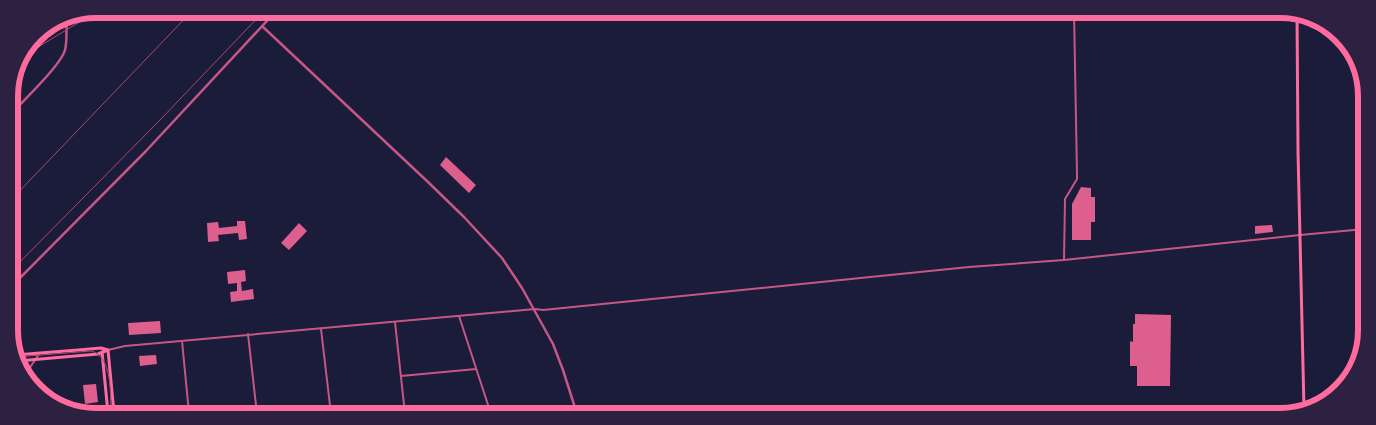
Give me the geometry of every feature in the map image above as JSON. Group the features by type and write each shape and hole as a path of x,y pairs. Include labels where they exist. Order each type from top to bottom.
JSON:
{"main road":[{"path":"1297,19 1304,404"},
{"path":"24,360 102,350"},
{"path":"102,350 108,408"},
{"path":"22,354 108,350 114,408"}],"street":[{"path":"18,280 146,151 270,18"},
{"path":"1064,260 1065,200 1077,179 1074,18"},
{"path":"18,106 60,61 65,49 66,24"},
{"path":"262,26 428,182 502,258 535,309 553,344 575,408"},
{"path":"108,350 125,346 248,334 535,309 543,310 1358,230"},
{"path":"459,316 489,408"},
{"path":"395,322 404,408"},
{"path":"321,328 330,408"},
{"path":"248,334 257,408"},
{"path":"182,341 188,408"},
{"path":"29,368 40,352"},
{"path":"401,376 477,369"}],"building":[{"path":"446,157 476,185 469,193 440,165"},
{"path":"1081,187 1091,188 1091,197 1095,197 1095,222 1091,222 1091,240 1072,240 1072,204"},
{"path":"237,221 245,221 247,239 239,240 238,233 218,235 219,241 208,242 207,223 218,222 219,228 237,226"},
{"path":"299,223 307,231 289,250 281,243"},
{"path":"1272,225 1273,232 1255,234 1255,226"},
{"path":"245,270 246,281 241,282 242,291 253,289 254,299 231,302 230,292 237,291 237,283 228,284 227,272"},
{"path":"1135,314 1171,315 1170,386 1137,386 1137,366 1130,366 1130,341 1133,342"},
{"path":"160,321 161,333 129,335 128,323"},
{"path":"156,355 157,364 140,366 139,356"},
{"path":"96,384 98,402 85,404 83,385"}],"tram line":[{"path":"18,264 257,18"},
{"path":"23,356 91,351 98,354 107,368 111,408"}],"railway":[{"path":"32,50 86,18"},
{"path":"18,193 185,18"}]}
